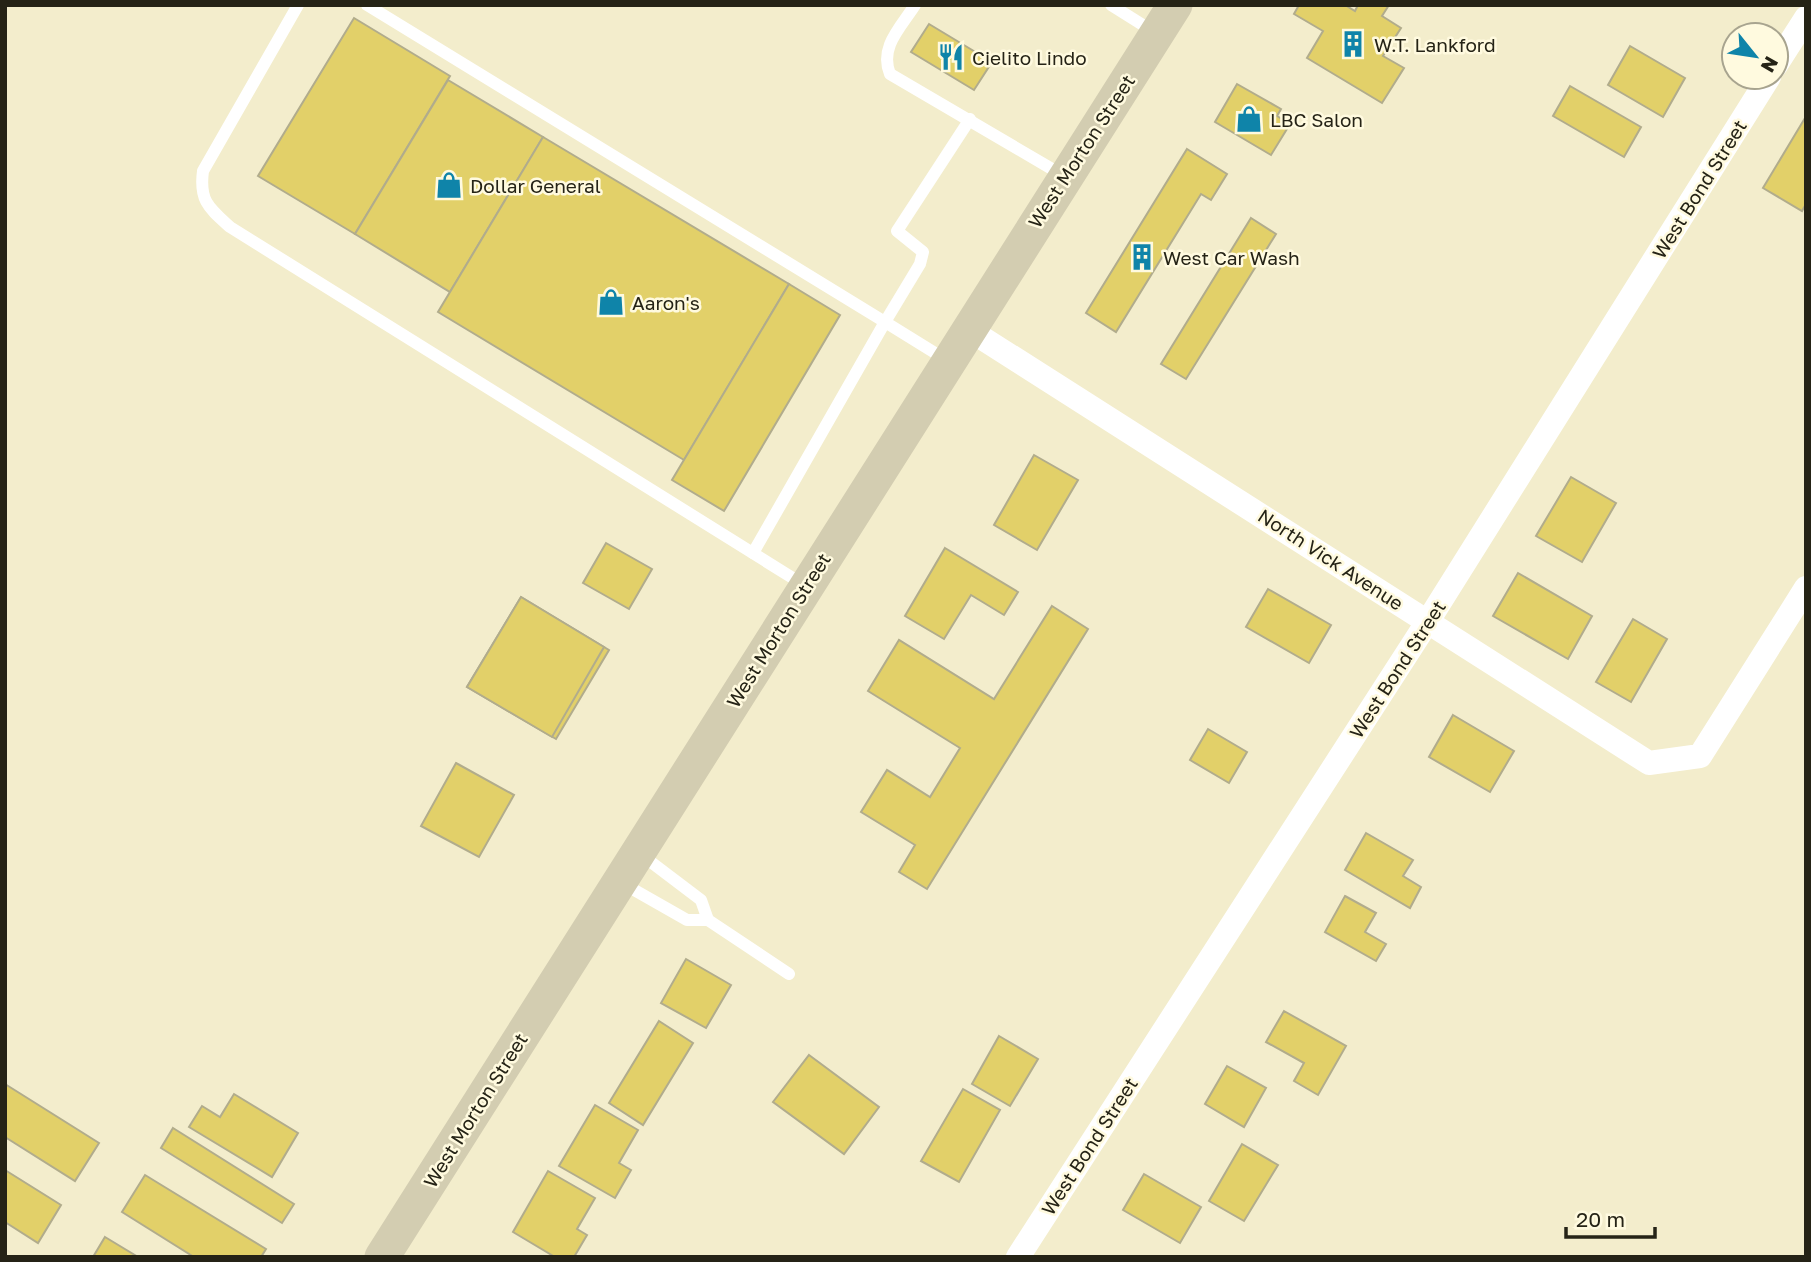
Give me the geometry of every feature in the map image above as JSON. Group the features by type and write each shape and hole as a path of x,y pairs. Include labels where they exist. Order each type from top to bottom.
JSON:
{"main road":[{"name":"West Morton Street","path":"382,1257 1166,19"}],"street":[{"path":"1790,43 1806,18"},
{"name":"West Bond Street","path":"1018,1257 1428,621 1760,91"},
{"name":"North Vick Avenue","path":"968,328 1649,764 1700,756 1806,588"}],"lane":[{"path":"298,5 203,171 201,189 209,207 230,227 806,586"},
{"path":"367,5 948,361"},
{"path":"915,5 887,48 885,61 890,74 1065,176"},
{"path":"1111,5 1166,19"},
{"path":"753,553 919,264 923,252 897,231 970,120"},
{"path":"638,852 701,900 708,920"},
{"path":"619,881 687,920 708,920 789,974"}],"building":[{"name":"W.T. Lankford","path":"1299,5 1345,5 1355,11 1358,5 1389,5 1382,16 1401,28 1383,56 1404,68 1382,103 1307,58 1323,31 1294,14"},
{"path":"354,18 450,76 355,234 258,176"},
{"name":"Cielito Lindo","path":"929,24 992,62 974,90 911,52"},
{"path":"1630,46 1685,78 1663,117 1608,85"},
{"name":"Dollar General","path":"448,80 543,137 450,292 355,234"},
{"name":"LBC Salon","path":"1237,84 1281,109 1277,116 1290,124 1271,155 1215,122"},
{"path":"1570,86 1641,127 1624,157 1553,116"},
{"path":"1805,118 1806,204 1802,211 1763,188"},
{"name":"Aaron's","path":"543,137 789,284 684,460 438,312"},
{"name":"West Car Wash","path":"1187,149 1227,174 1211,200 1201,194 1116,332 1086,313"},
{"name":"West Car Wash","path":"1251,218 1276,234 1186,379 1161,364"},
{"path":"789,284 840,315 724,511 672,480"},
{"path":"1034,455 1078,480 1037,550 994,525"},
{"path":"1571,477 1616,503 1582,562 1536,536"},
{"path":"606,543 652,569 629,609 583,583"},
{"path":"945,548 1018,592 1004,615 971,595 944,639 905,616"},
{"path":"1518,573 1592,616 1568,659 1493,616"},
{"path":"1268,589 1331,625 1309,663 1246,627"},
{"path":"521,597 609,650 556,739 467,687"},
{"path":"521,597 604,647 552,737 467,687"},
{"path":"1052,606 1088,629 927,889 899,872 915,845 861,812 887,770 930,797 960,748 868,691 899,640 994,699"},
{"path":"1633,619 1667,639 1631,702 1596,682"},
{"path":"1453,715 1514,751 1490,792 1429,757"},
{"path":"1208,729 1247,752 1229,783 1190,760"},
{"path":"456,763 514,795 479,857 421,826"},
{"path":"1366,833 1413,860 1403,876 1421,887 1410,908 1345,870"},
{"path":"1345,896 1376,913 1365,932 1386,944 1376,961 1325,932"},
{"path":"686,959 731,985 706,1028 661,1003"},
{"path":"1284,1011 1346,1046 1318,1095 1294,1081 1304,1063 1266,1042"},
{"path":"659,1021 693,1043 643,1125 609,1103"},
{"path":"999,1036 1038,1059 1010,1106 972,1084"},
{"path":"809,1055 879,1107 844,1154 773,1102"},
{"path":"1227,1066 1266,1088 1244,1127 1205,1104"},
{"path":"5,1084 99,1143 75,1181 5,1137"},
{"path":"963,1089 1000,1110 959,1182 921,1161"},
{"path":"234,1094 298,1133 272,1177 189,1127 202,1106 220,1117"},
{"path":"595,1105 638,1130 619,1163 631,1170 615,1198 559,1166"},
{"path":"173,1128 294,1204 282,1223 161,1148"},
{"path":"1242,1144 1278,1165 1244,1221 1209,1201"},
{"path":"5,1170 61,1205 38,1243 5,1222"},
{"path":"548,1171 595,1198 577,1229 587,1235 574,1257 555,1257 513,1232"},
{"path":"1144,1174 1201,1207 1180,1243 1123,1210"},
{"path":"145,1175 266,1249 261,1257 194,1257 122,1212"},
{"path":"105,1237 138,1257 93,1257"}],"place":[{"name":"W.T. Lankford","path":"1353,44"},
{"name":"Cielito Lindo","path":"951,57"},
{"name":"LBC Salon","path":"1249,119"},
{"name":"Dollar General","path":"449,185"},
{"name":"West Car Wash","path":"1142,257"},
{"name":"Aaron's","path":"611,302"}]}
